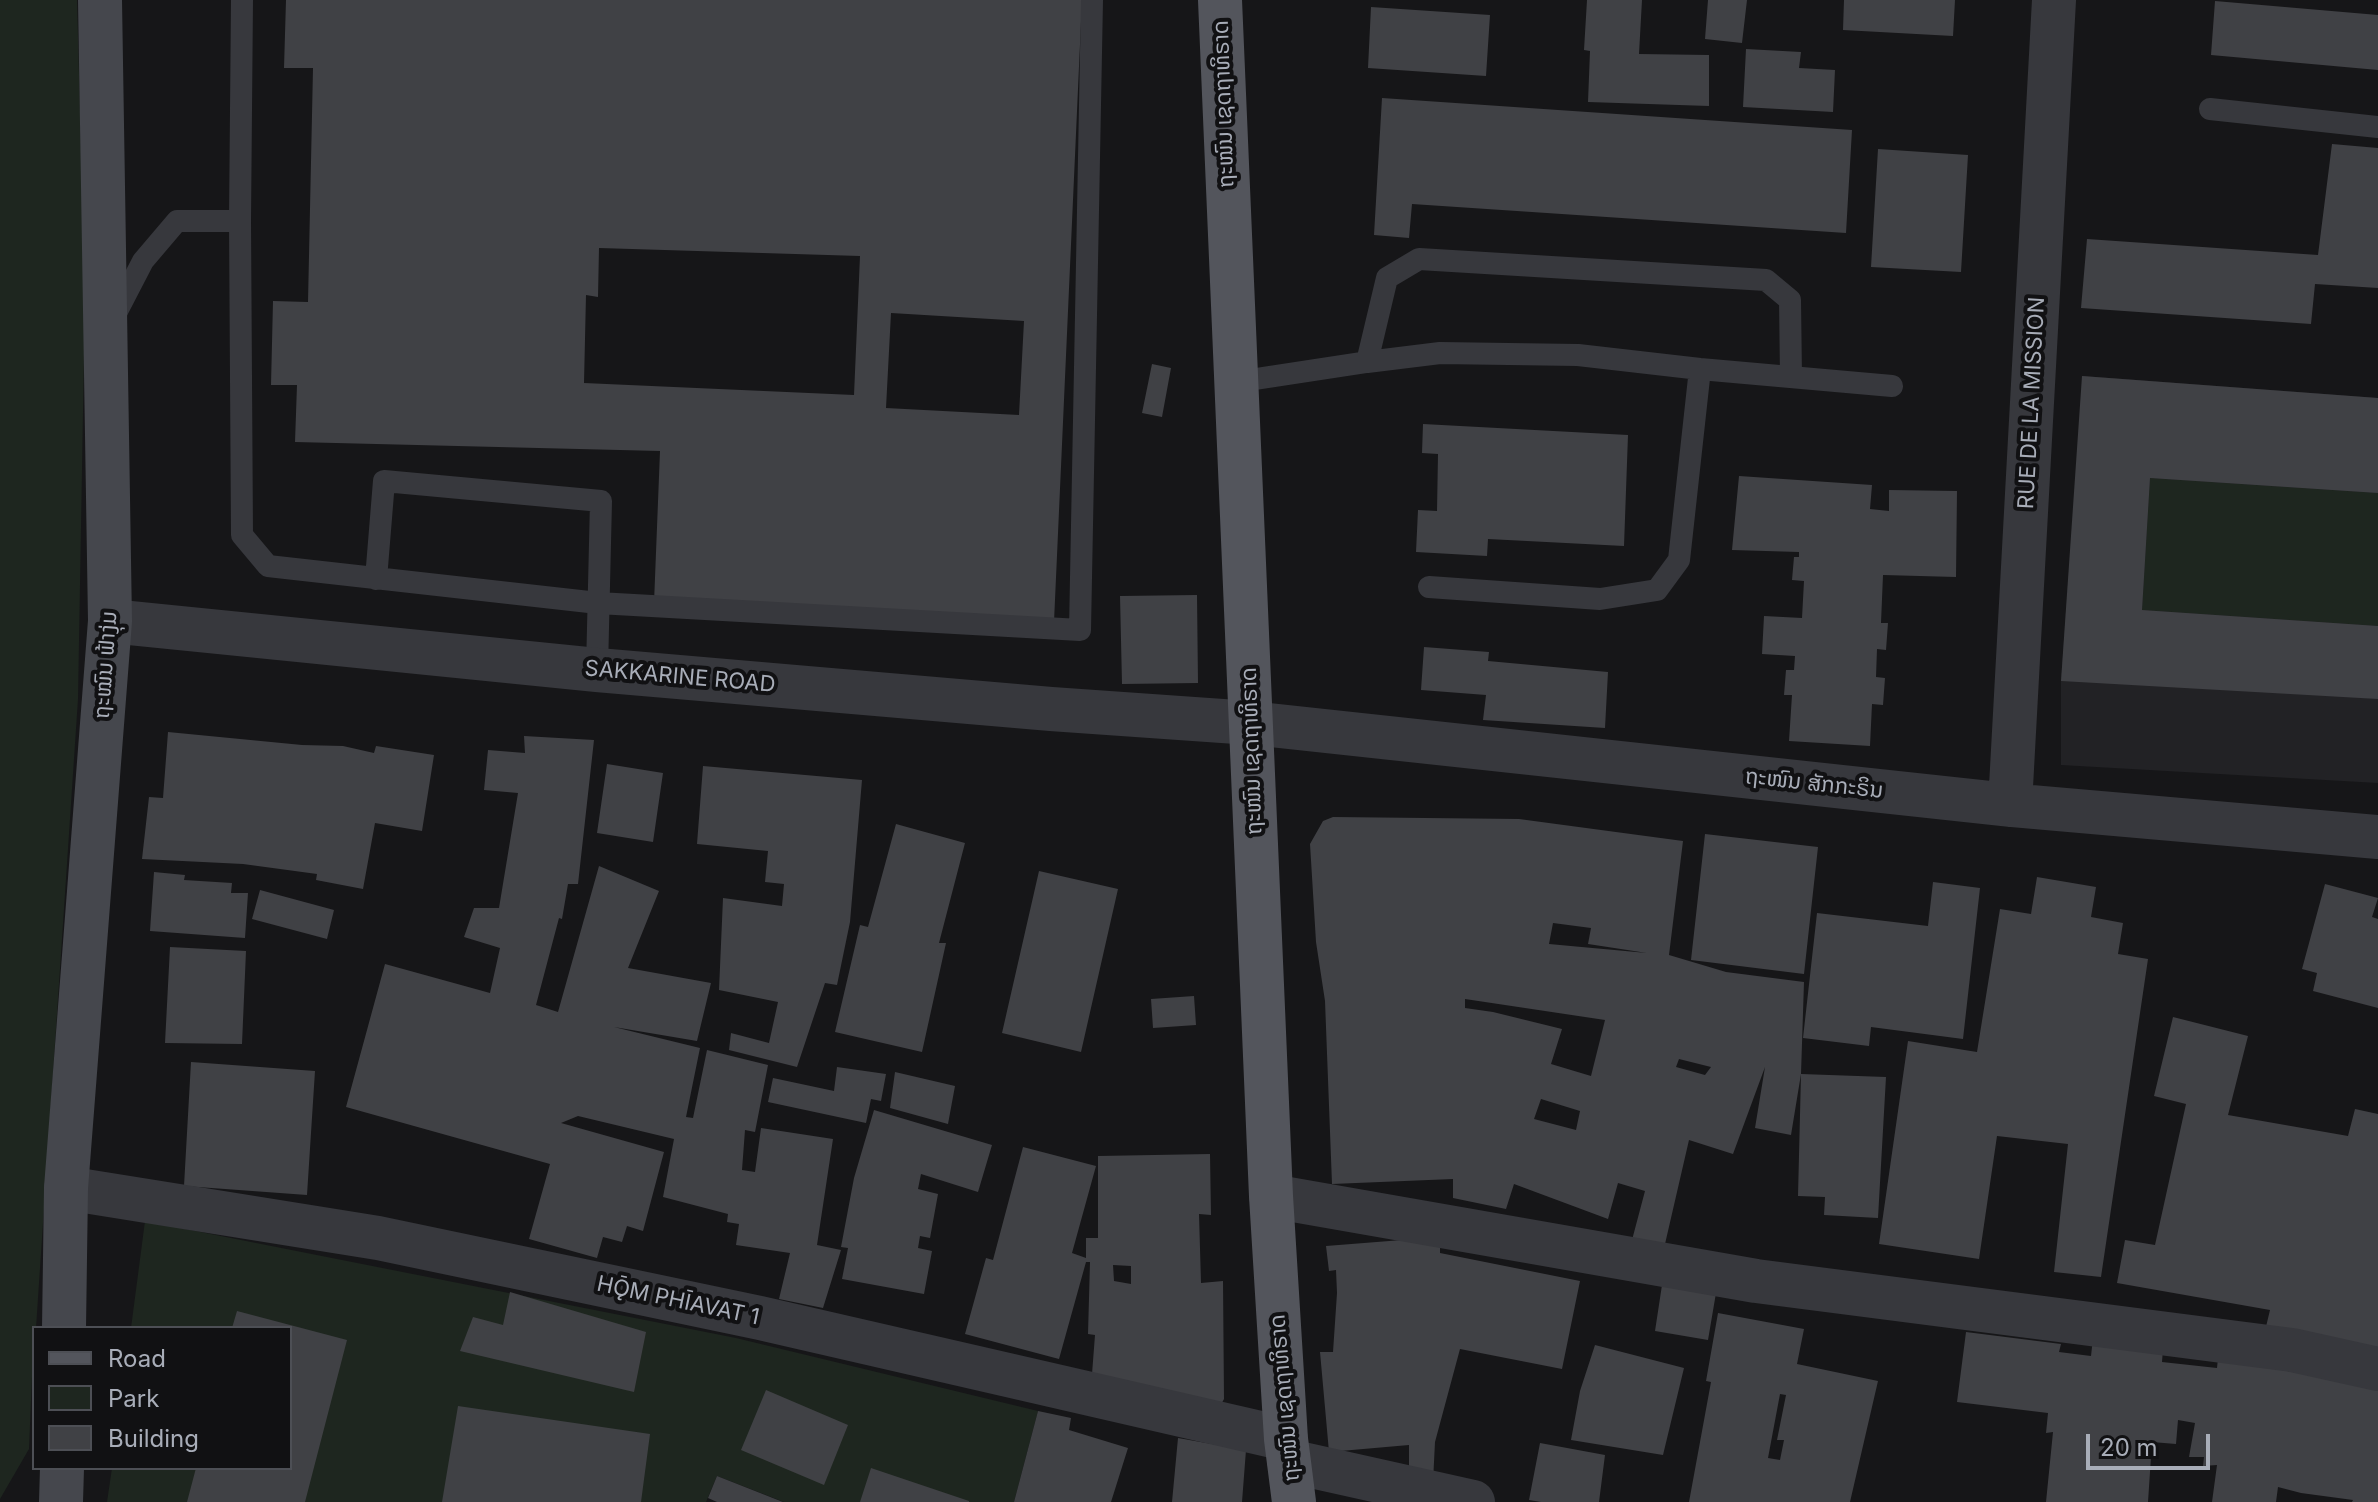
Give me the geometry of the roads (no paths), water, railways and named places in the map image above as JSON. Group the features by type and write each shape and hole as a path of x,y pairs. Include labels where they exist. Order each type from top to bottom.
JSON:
{"main road":[{"name":"ຖະໜົນ ເຊດຖາທິຣາດ","path":"1220,0 1271,1196 1289,1467"}],"street":[{"name":"ຖະໝົນ ຟ້າງຸ່ມ","path":"64,1326 66,1188 110,621 100,0"},
{"name":"RUE DE LA MISSION","path":"2010,805 2054,0"},
{"name":"SAKKARINE ROAD","path":"110,621 597,670 1251,723"},
{"name":"ຖະໜົນ ສັກກະຣິນ","path":"1251,723 2010,805 2378,837"},
{"name":"HǬM PHĪAVAT 1","path":"66,1188 378,1238 760,1318 1289,1467 1473,1502"},
{"path":"1271,1196 1756,1281 2292,1350 2378,1369"}],"lane":[{"path":"242,0 242,535 268,566 598,603 1080,630 1092,0"},
{"path":"2210,109 2378,127"},
{"path":"106,332 143,261 177,221 240,221"},
{"path":"1367,362 1387,278 1419,259 1766,280 1790,300 1791,377"},
{"path":"1236,382 1440,353 1578,355 1892,386"},
{"path":"1429,587 1600,599 1657,590 1679,560 1700,369"},
{"path":"376,579 384,481 601,501 597,670"}]}
